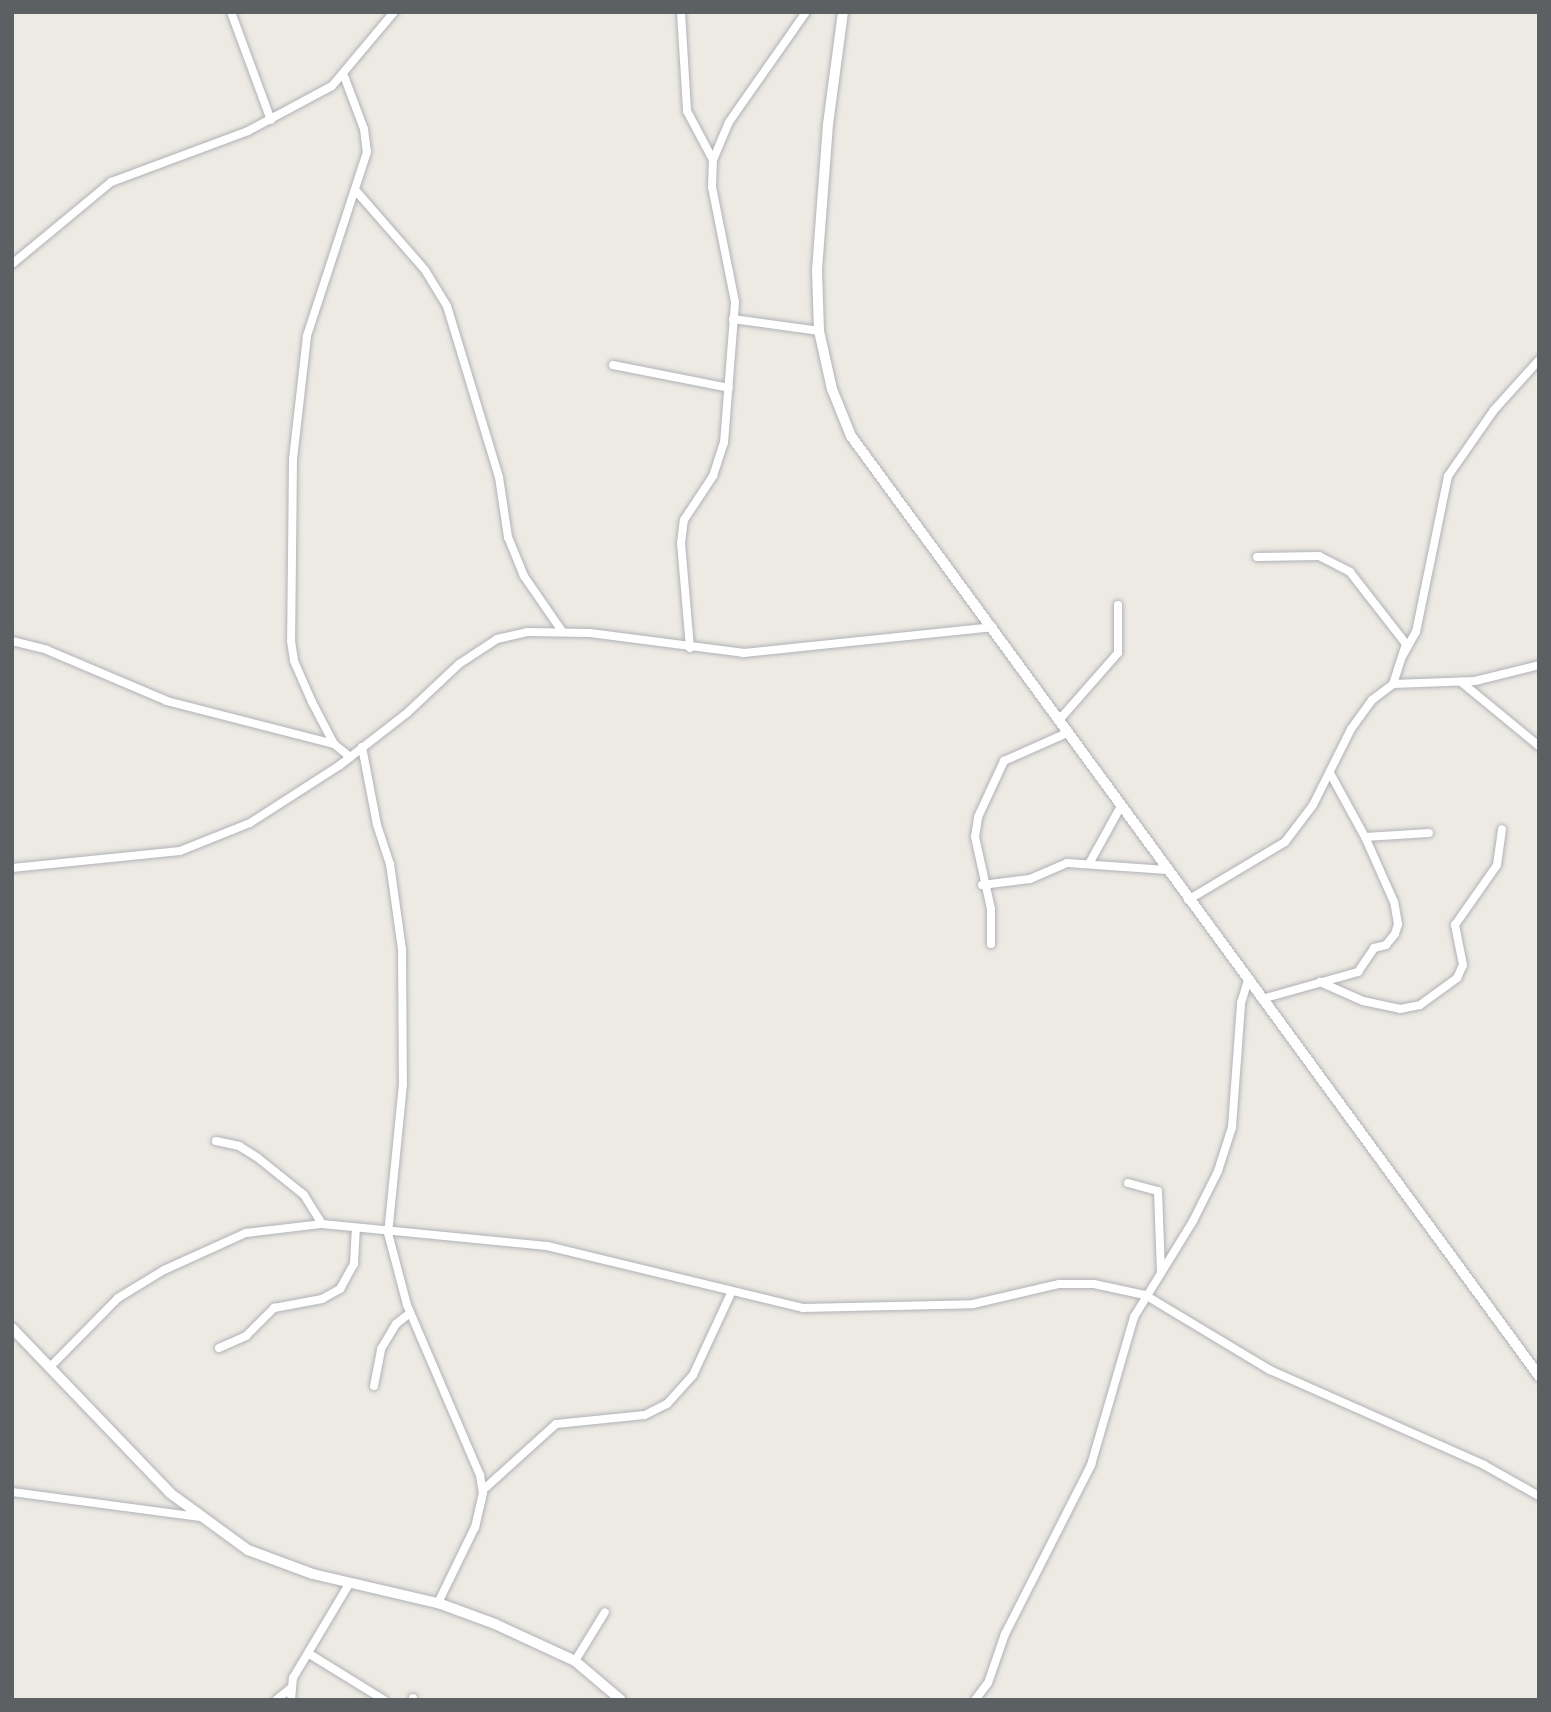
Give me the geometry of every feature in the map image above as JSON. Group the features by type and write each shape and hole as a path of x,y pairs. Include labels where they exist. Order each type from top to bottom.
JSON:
{"street":[{"path":"231,12 271,120"},
{"path":"12,264 111,182 271,120 344,76 394,12"},
{"path":"681,12 687,111 713,159"},
{"path":"690,648 682,585 684,520 713,476 724,443 733,319 732,278 712,187 713,159 729,122 761,72 806,12"},
{"path":"843,12 819,226 819,331 832,389 851,436 1060,719 1188,900 1539,1376"},
{"path":"334,744 294,661 290,522 307,336 357,192 367,152 364,130 344,76"},
{"path":"357,192 425,270 447,306 499,477 508,537 524,576 562,631"},
{"path":"733,319 819,331"},
{"path":"1188,900 1285,842 1313,805 1357,720 1372,700 1393,684 1416,632 1448,476 1494,411 1539,360"},
{"path":"613,365 729,388"},
{"path":"1257,557 1294,553 1336,562 1356,578 1384,620 1403,637 1404,655"},
{"path":"1060,719 1118,653 1118,605"},
{"path":"12,868 180,851 250,823 350,757 459,664 497,639 527,632 562,631 743,653 993,627"},
{"path":"12,640 47,650 167,701 334,744 350,757"},
{"path":"1393,684 1500,678 1539,665"},
{"path":"1461,682 1539,746"},
{"path":"990,944 991,909 982,885 975,837 978,817 998,770 1013,754 1069,732"},
{"path":"362,747 377,825 390,864 402,948 403,1096 388,1233 410,1313 457,1418 482,1490 475,1527 438,1603"},
{"path":"1262,999 1357,972 1374,948 1386,945 1395,934 1398,924 1394,902 1365,837 1329,773"},
{"path":"1090,862 1121,806"},
{"path":"1320,982 1363,1001 1400,1009 1420,1006 1457,978 1463,965 1455,925 1497,865 1502,829"},
{"path":"1365,837 1429,833"},
{"path":"982,885 1030,879 1066,863 1090,862 1167,870"},
{"path":"975,1700 988,1683 1005,1634 1091,1465 1121,1349 1161,1271 1193,1221 1232,1127 1241,1003 1248,980"},
{"path":"216,1140 239,1146 258,1158 304,1195 322,1224"},
{"path":"1128,1183 1158,1191 1161,1271"},
{"path":"49,1368 118,1298 175,1265 246,1233 322,1224 388,1233 547,1246 731,1293 803,1308 973,1304 1059,1284 1094,1284 1147,1296 1259,1365 1484,1465 1539,1496"},
{"path":"219,1348 246,1336 274,1308 322,1299 340,1289 356,1256 356,1229"},
{"path":"482,1490 556,1424 645,1415 667,1404 693,1376 731,1293"},
{"path":"374,1386 381,1349 396,1324 410,1313"},
{"path":"12,1328 170,1493 248,1549 349,1584 438,1603 575,1661 621,1700"},
{"path":"12,1492 201,1517"},
{"path":"276,1700 291,1688 349,1584"},
{"path":"575,1661 605,1612"},
{"path":"311,1655 384,1700"},
{"path":"291,1688 291,1700"}]}
